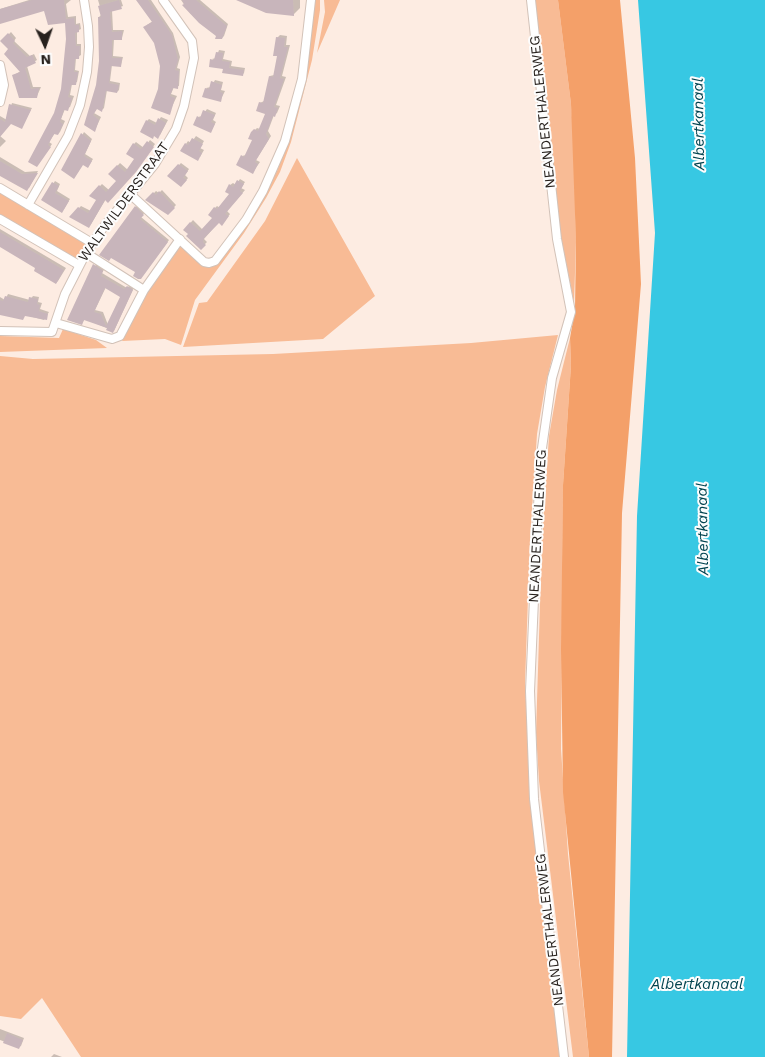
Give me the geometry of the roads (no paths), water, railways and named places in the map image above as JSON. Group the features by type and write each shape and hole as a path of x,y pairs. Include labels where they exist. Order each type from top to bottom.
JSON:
{"street":[{"path":"28,205 68,136 80,105 87,72 89,48 84,0"},
{"name":"WALTWILDERSTRAAT","path":"56,323 65,294 86,253 166,148 184,106 194,58 192,41 164,0"},
{"path":"130,194 204,262 211,263 230,242 263,191 282,148 295,110 302,79 311,0"},
{"name":"NEANDERTHALERWEG","path":"532,0 557,239 571,312 552,378 540,462 530,691 534,799 564,1057"},
{"path":"0,65 4,85 0,102"},
{"path":"0,188 92,243"},
{"path":"0,219 79,265"},
{"path":"0,331 50,334 55,329 56,323 112,339 120,336 144,290 180,239"},
{"path":"86,253 144,290"}],"water":[{"name":"Albertkanaal","path":"638,0 765,0 765,1057 627,1057 637,516 655,233"}]}
